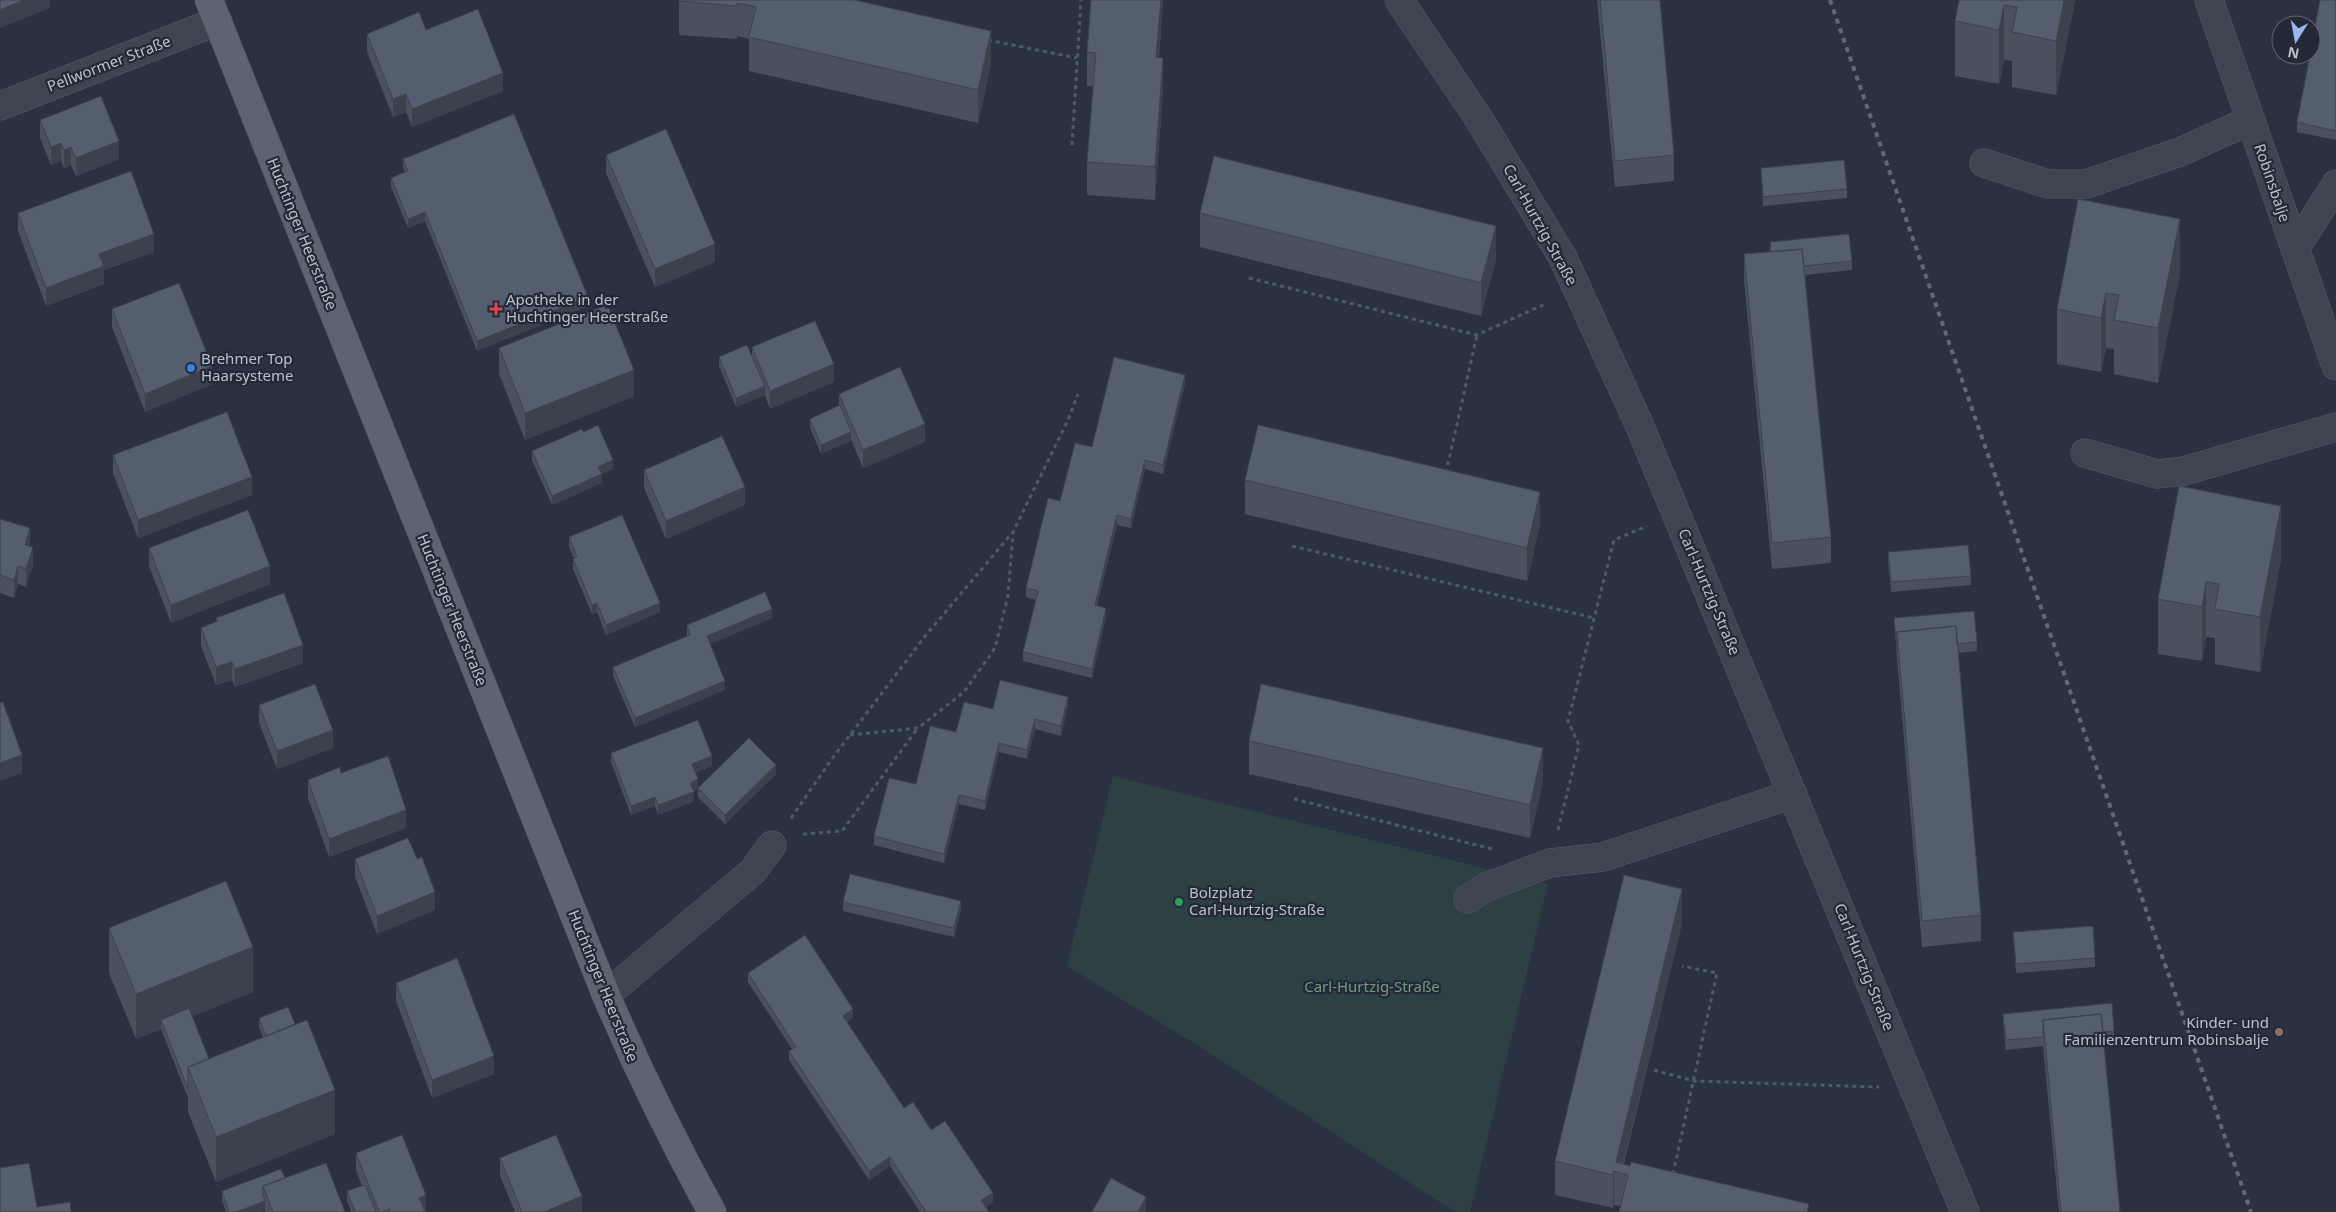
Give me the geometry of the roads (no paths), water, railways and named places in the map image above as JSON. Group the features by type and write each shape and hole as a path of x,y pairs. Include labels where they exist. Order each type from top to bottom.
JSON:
{"main road":[{"name":"Huchtinger Heerstraße","path":"213,11 606,995 674,1145 712,1212"}],"street":[{"name":"Carl-Hurtzig-Straße","path":"1399,0 1479,118 1562,258 1577,290 1639,424 1965,1212"},
{"name":"Robinsbalje","path":"2209,0 2336,366"},
{"name":"Pellwormer Straße","path":"0,106 213,11"},
{"path":"1984,164 2048,184 2086,184 2180,152 2251,120"},
{"path":"2295,249 2336,184"},
{"path":"2085,453 2157,474 2184,471 2336,427"},
{"path":"1468,899 1486,886 1550,863 1603,857 1792,794"},
{"path":"606,995 753,871 775,840"}],"railway":[{"path":"1830,0 2251,1212"}],"place":[{"name":"Apotheke in der Huchtinger Heerstraße","path":"496,309"},
{"name":"Brehmer Top Haarsysteme","path":"191,368"},
{"name":"Bolzplatz Carl-Hurtzig-Straße","path":"1179,902"},
{"name":"Kinder- und Familienzentrum Robinsbalje","path":"2279,1032"}]}
